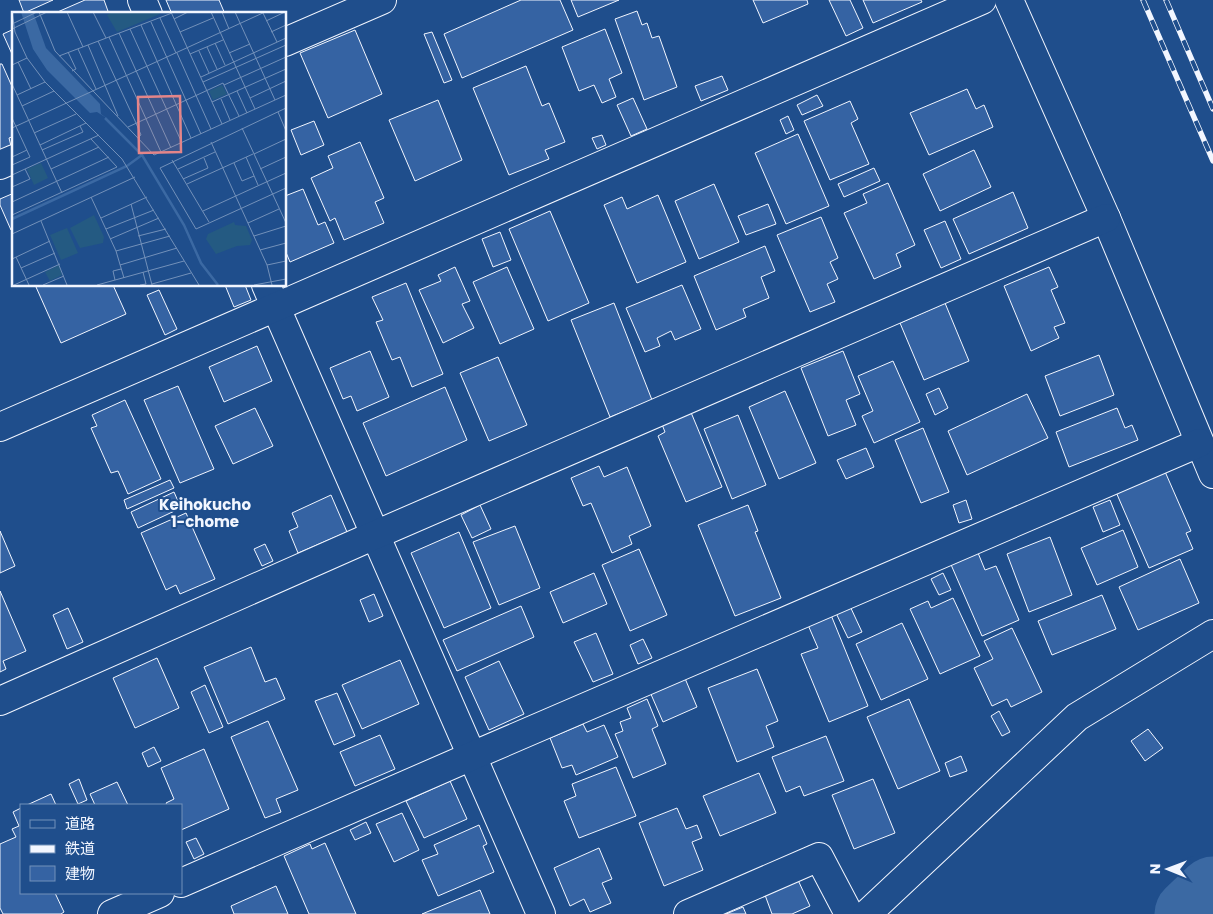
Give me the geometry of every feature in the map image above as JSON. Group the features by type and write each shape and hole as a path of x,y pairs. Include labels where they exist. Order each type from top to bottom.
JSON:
{"street":[{"path":"142,0 147,12"},
{"path":"286,42 382,0"},
{"path":"0,427 271,296 982,0"},
{"path":"1009,0 1106,218 1213,474"},
{"path":"0,165 12,160"},
{"path":"0,701 375,535 1106,218"},
{"path":"271,296 541,914"},
{"path":"182,884 472,756 1199,443"},
{"path":"867,914 1077,717 1213,634"},
{"path":"688,914 819,857 849,914"},
{"path":"112,914 158,894"}],"building":[{"path":"19,0 53,0 26,12 24,12"},
{"path":"85,0 104,0 108,12 58,12"},
{"path":"166,0 219,0 224,12 171,12"},
{"path":"521,0 560,0 573,30 462,78 444,34"},
{"path":"571,0 619,0 578,17"},
{"path":"753,0 807,0 808,4 763,23"},
{"path":"829,0 850,0 863,28 846,36"},
{"path":"863,0 921,0 922,2 873,23"},
{"path":"637,11 642,25 647,23 652,38 659,36 677,87 644,100 615,19"},
{"path":"605,29 622,73 609,79 616,97 602,103 594,85 579,91 562,47"},
{"path":"12,30 12,54 3,34"},
{"path":"355,30 382,94 328,118 300,53"},
{"path":"432,32 452,80 444,83 424,34"},
{"path":"0,64 2,64 12,86 12,137 9,138 11,146 0,151"},
{"path":"526,66 542,106 549,103 565,142 545,150 549,159 509,175 473,88"},
{"path":"722,76 728,90 701,101 695,86"},
{"path":"967,89 976,109 984,105 993,127 929,155 910,113"},
{"path":"817,95 823,106 802,115 797,105"},
{"path":"633,98 647,129 631,136 617,105"},
{"path":"438,100 462,160 415,181 389,120"},
{"path":"850,101 858,119 851,123 869,164 830,180 804,121"},
{"path":"788,116 794,130 786,134 780,120"},
{"path":"314,121 324,145 301,155 291,130"},
{"path":"798,134 829,206 786,224 755,153"},
{"path":"602,135 606,145 597,149 592,138"},
{"path":"360,142 384,198 375,202 384,223 344,240 335,218 330,221 311,178 333,168 328,156"},
{"path":"974,150 991,187 940,211 923,174"},
{"path":"874,168 880,181 844,197 838,184"},
{"path":"888,183 915,245 896,254 901,267 874,279 844,213 867,203 863,194"},
{"path":"714,184 739,242 699,259 675,201"},
{"path":"303,189 318,225 325,222 334,243 290,262 286,252 286,196"},
{"path":"1013,192 1028,228 969,254 953,219"},
{"path":"12,194 12,230 0,205 0,199"},
{"path":"658,195 686,262 637,283 604,205 622,197 627,209"},
{"path":"768,204 776,224 746,235 738,216"},
{"path":"550,211 589,303 548,321 509,229"},
{"path":"821,217 838,258 830,262 838,279 827,284 835,302 810,312 777,235"},
{"path":"945,221 961,259 941,268 924,230"},
{"path":"500,232 511,260 493,267 482,239"},
{"path":"765,246 775,271 761,277 769,298 743,309 746,317 716,330 694,276"},
{"path":"455,267 470,301 462,304 474,328 443,343 419,290 441,281 438,275"},
{"path":"507,267 534,329 500,344 473,282"},
{"path":"1049,267 1058,287 1051,290 1065,323 1054,327 1059,338 1031,351 1004,286"},
{"path":"406,283 443,374 412,387 400,357 392,360 376,322 383,320 372,297"},
{"path":"682,285 701,329 675,340 671,331 657,338 660,346 645,352 626,308"},
{"path":"113,286 126,314 61,343 36,287"},
{"path":"225,286 245,286 251,300 234,307"},
{"path":"159,290 177,329 165,335 147,295"},
{"path":"614,303 652,400 610,417 571,320"},
{"path":"945,303 969,361 924,380 900,323"},
{"path":"257,346 272,381 224,402 209,367"},
{"path":"370,351 389,397 357,411 351,396 343,399 330,368"},
{"path":"843,351 860,394 846,400 856,425 828,436 801,368"},
{"path":"1099,355 1114,395 1060,416 1045,376"},
{"path":"498,357 527,425 489,441 460,373"},
{"path":"893,361 920,422 874,443 862,416 873,411 858,376"},
{"path":"178,386 214,469 180,483 144,400"},
{"path":"445,387 467,440 386,476 363,423"},
{"path":"939,388 948,408 935,415 926,394"},
{"path":"785,391 816,463 779,479 749,407"},
{"path":"1027,394 1048,438 967,475 948,431"},
{"path":"125,400 161,479 128,494 118,471 111,473 91,428 97,426 92,415"},
{"path":"255,408 273,446 233,464 215,426"},
{"path":"1117,408 1125,428 1132,425 1138,440 1069,467 1056,432"},
{"path":"690,410 722,487 686,502 658,436 665,432 661,422"},
{"path":"738,415 766,485 732,499 704,429"},
{"path":"923,428 949,492 921,503 895,440"},
{"path":"866,448 874,467 846,479 837,460"},
{"path":"599,466 604,477 627,467 651,526 629,536 632,544 612,553 591,503 583,506 571,478"},
{"path":"1163,467 1191,531 1186,533 1193,549 1149,568 1116,492"},
{"path":"170,480 174,488 127,509 124,500"},
{"path":"174,492 181,508 138,528 131,512"},
{"path":"331,495 347,532 298,553 289,531 298,527 292,513"},
{"path":"966,500 972,519 959,523 953,505"},
{"path":"1110,500 1120,525 1103,532 1093,507"},
{"path":"480,505 491,529 472,538 461,515"},
{"path":"748,505 758,531 755,532 781,598 735,616 698,525"},
{"path":"186,513 215,579 180,594 176,585 166,590 141,533"},
{"path":"515,526 540,588 499,605 473,542"},
{"path":"1123,530 1138,567 1097,585 1081,548"},
{"path":"0,531 15,566 0,573"},
{"path":"459,532 491,608 444,628 411,553"},
{"path":"1050,537 1072,595 1029,612 1007,554"},
{"path":"265,544 273,561 262,566 254,549"},
{"path":"976,548 985,570 996,566 1019,620 982,636 949,560"},
{"path":"639,549 667,615 630,631 602,565"},
{"path":"1180,559 1199,603 1138,630 1119,587"},
{"path":"594,573 607,604 563,623 550,592"},
{"path":"943,573 951,590 939,595 931,579"},
{"path":"0,591 26,651 3,661 6,669 0,672"},
{"path":"374,594 383,616 369,622 360,600"},
{"path":"1102,595 1116,629 1052,655 1038,621"},
{"path":"953,598 980,656 940,674 910,609 928,601 931,608"},
{"path":"849,604 862,632 848,638 835,611"},
{"path":"521,606 534,637 457,671 443,640"},
{"path":"68,608 83,642 67,649 53,615"},
{"path":"831,615 868,706 829,722 801,654 818,648 808,625"},
{"path":"902,623 928,679 881,700 856,644"},
{"path":"1012,628 1042,692 1011,707 1007,699 992,706 974,668 993,659 984,641"},
{"path":"596,633 613,674 593,682 574,642"},
{"path":"643,639 652,658 638,664 630,645"},
{"path":"251,647 265,682 276,678 285,699 228,724 204,667"},
{"path":"157,658 179,708 135,728 113,678"},
{"path":"400,660 419,704 362,729 342,685"},
{"path":"499,661 524,714 489,730 465,677"},
{"path":"757,669 778,721 766,726 774,747 737,762 708,688"},
{"path":"684,676 697,707 663,722 650,692"},
{"path":"205,685 223,727 209,733 191,692"},
{"path":"337,693 355,736 334,745 315,701"},
{"path":"647,699 658,726 652,729 666,764 633,778 615,734 623,731 620,722 631,718 627,708"},
{"path":"909,699 940,771 898,789 867,717"},
{"path":"999,711 1010,732 1002,736 991,716"},
{"path":"268,721 298,790 276,799 281,812 265,818 231,737"},
{"path":"583,724 587,732 604,725 618,757 576,775 572,765 562,768 550,738"},
{"path":"1148,729 1163,748 1145,761 1131,741"},
{"path":"380,735 395,769 355,786 340,752"},
{"path":"826,736 844,781 804,796 800,786 786,792 772,757"},
{"path":"154,747 161,761 148,767 142,753"},
{"path":"204,749 229,809 182,830 182,804 166,804 174,799 161,768"},
{"path":"961,756 967,771 950,777 945,763"},
{"path":"616,767 636,816 579,838 564,801 576,796 572,784"},
{"path":"759,773 776,813 720,836 703,796"},
{"path":"79,779 87,800 78,804 69,784"},
{"path":"873,779 895,833 854,849 832,795"},
{"path":"450,781 467,819 424,838 406,801"},
{"path":"117,782 128,804 95,804 90,794"},
{"path":"51,794 56,804 29,804"},
{"path":"20,808 20,894 55,894 64,912 61,914 3,914 0,908 0,844 16,837 12,829 19,826 13,812"},
{"path":"677,808 686,829 697,825 702,838 692,842 703,870 664,886 639,823"},
{"path":"402,813 419,850 394,862 376,824"},
{"path":"366,822 371,833 355,840 350,830"},
{"path":"479,825 487,844 483,846 494,872 438,896 422,860 438,854 434,845"},
{"path":"196,838 204,854 194,859 186,842"},
{"path":"325,843 356,914 309,914 284,856 310,844 312,849"},
{"path":"599,848 612,879 602,883 611,903 590,912 584,899 570,906 554,868"},
{"path":"798,880 810,906 792,914 772,914 765,895"},
{"path":"276,886 288,914 234,914 231,906"},
{"path":"480,890 490,914 422,914"},
{"path":"743,907 746,914 726,914"}],"waterway":[{"path":"1190,914 1213,892"}],"railway":[{"path":"1143,0 1213,161"},
{"path":"1166,0 1213,109"}],"district":[{"name":"Keihokucho 1-chome","path":"205,514"}]}
